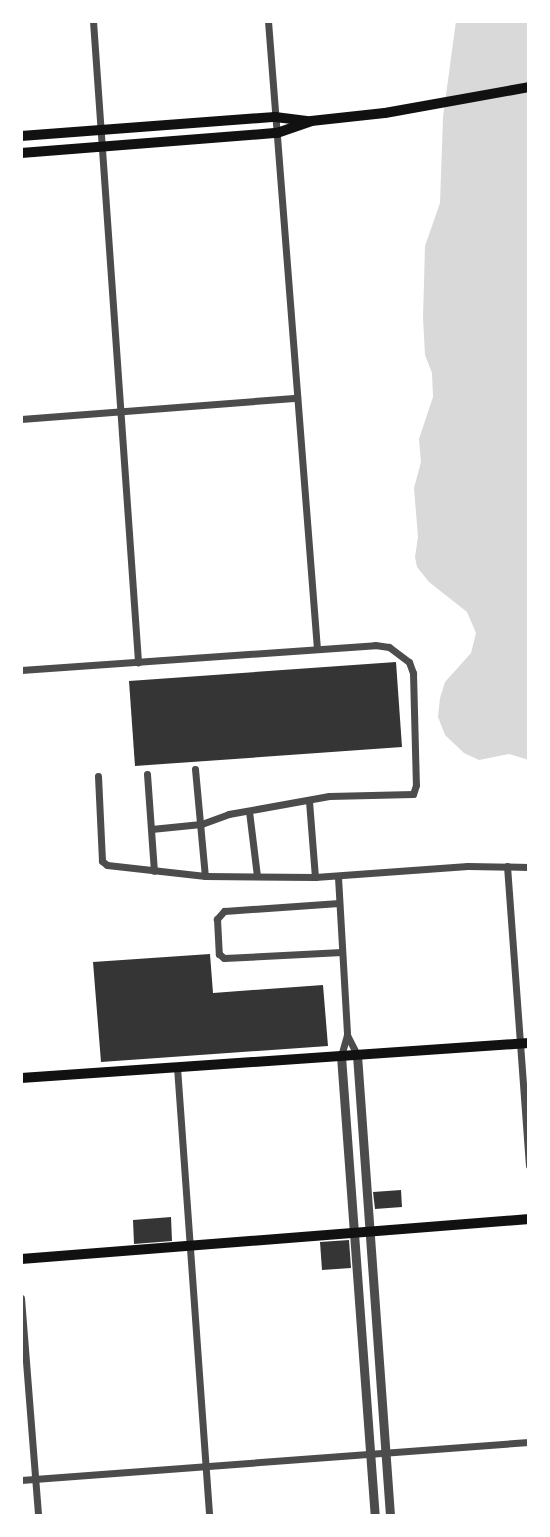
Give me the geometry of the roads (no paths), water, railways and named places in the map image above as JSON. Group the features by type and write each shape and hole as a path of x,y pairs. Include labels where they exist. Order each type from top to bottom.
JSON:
{"main road":[{"path":"21,136 275,117 311,121 385,113 529,87"},
{"path":"21,153 277,133 311,121"},
{"path":"21,1078 524,1043"},
{"path":"21,1259 529,1219"}],"street":[{"path":"93,21 138,662"},
{"path":"268,21 317,649"},
{"path":"21,419 297,398"},
{"path":"21,670 374,645 400,654 413,673 415,791 408,796 330,796 229,814 201,824 151,829"},
{"path":"195,769 205,876"},
{"path":"147,775 154,871"},
{"path":"98,776 104,864 205,876 315,877 529,867"},
{"path":"309,801 315,877"},
{"path":"249,811 257,876"},
{"path":"507,866 524,1043 529,1165"},
{"path":"338,877 347,1035 341,1056 375,1516"},
{"path":"339,903 220,912 217,919 219,954 227,959 342,952"},
{"path":"347,1035 356,1055 390,1516"},
{"path":"177,1067 209,1516"},
{"path":"21,1298 38,1516"},
{"path":"21,1480 529,1441"}]}
